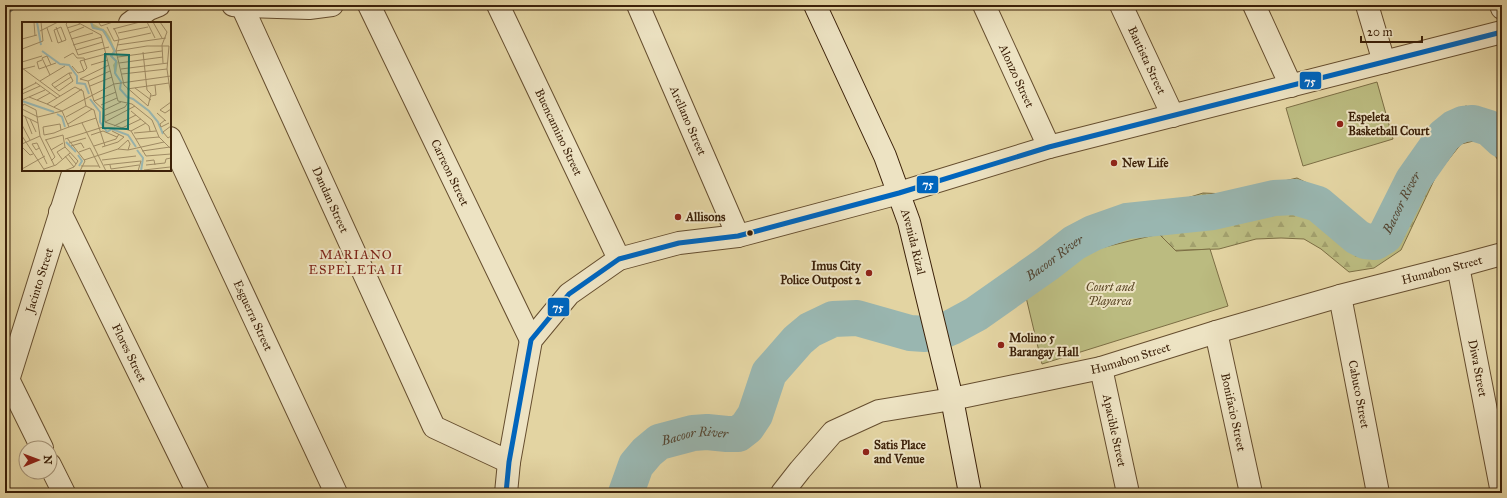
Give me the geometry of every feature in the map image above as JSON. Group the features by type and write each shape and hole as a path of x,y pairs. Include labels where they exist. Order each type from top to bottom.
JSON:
{"street":[{"path":"131,22 149,9 159,5"},
{"path":"238,6 309,8 332,5"},
{"name":"Carreon Street","path":"369,5 531,340"},
{"name":"Buencamino Street","path":"498,5 619,259"},
{"name":"Arellano Street","path":"638,5 738,236"},
{"name":"Avenida Rizal","path":"815,5 870,122 899,193 909,222 952,398 970,493"},
{"name":"Alonzo Street","path":"984,5 1049,147"},
{"name":"Bautista Street","path":"1121,5 1173,116"},
{"path":"1254,5 1291,86"},
{"path":"1367,5 1384,62"},
{"name":"Dandan Street","path":"238,6 434,428 509,462"},
{"path":"506,493 509,462 531,340 569,294 619,259 679,243 738,236 899,193 1049,147 1502,32"},
{"name":"Esguerra Street","path":"171,140 336,493"},
{"name":"Jacinto Street","path":"7,385 74,171"},
{"name":"Flores Street","path":"60,212 198,493"},
{"name":"Humabon Street","path":"782,493 833,432 878,411 952,398 1101,368 1216,332 1340,296 1502,254"},
{"name":"Diwa Street","path":"1458,266 1502,493"},
{"name":"Cabuco Street","path":"1340,296 1378,493"},
{"name":"Bonifacio Street","path":"1216,332 1251,493"},
{"name":"Apacible Street","path":"1101,368 1128,493"},
{"path":"7,385 38,440"},
{"path":"800,470 804,493"},
{"path":"58,480 64,493"}],"green space":[{"name":"Espeleta Basketball Court","path":"1377,82 1393,139 1303,166 1286,108"},
{"path":"1466,106 1502,121 1502,165 1482,139 1461,144 1437,174 1401,250 1374,268 1349,272 1321,249 1304,239 1256,239 1219,249 1089,253 1057,269 978,325 952,337 947,322 1030,265 1090,221 1120,212 1152,209 1203,193 1228,194 1297,178 1311,185 1348,222 1361,231 1380,226 1395,197 1439,123 1449,113"},
{"name":"Court and Playarea","path":"1159,234 1176,251 1210,249 1228,306 1042,364 1025,293 1088,251"}],"waterway":[{"path":"5,13 15,5"},
{"name":"Bacoor River","path":"626,493 636,465 647,452 659,442 693,433 707,432 738,434 747,427 755,415 769,373 798,340 810,330 833,319 857,318 910,333 925,334 940,332 976,314 1074,243 1093,233 1127,221 1213,212 1274,198 1295,197 1318,204 1357,237 1365,241 1375,242 1385,236 1413,180 1444,136 1454,128 1463,124 1473,123 1489,128 1502,140"}],"transit line":[{"name":"75","path":"506,493 509,462 531,340 569,294 619,259 679,243 738,236 899,193 1049,147 1502,32"}],"place":[{"name":"Espeleta Basketball Court","path":"1340,124"},
{"name":"New Life","path":"1114,163"},
{"name":"Allisons","path":"678,217"},
{"name":"Imus City Police Outpost 2","path":"869,273"},
{"name":"Molino 5 Barangay Hall","path":"1001,345"},
{"name":"Satis Place and Venue","path":"866,452"}],"district":[{"name":"MARIANO ESPELETA II","path":"356,262"}]}
